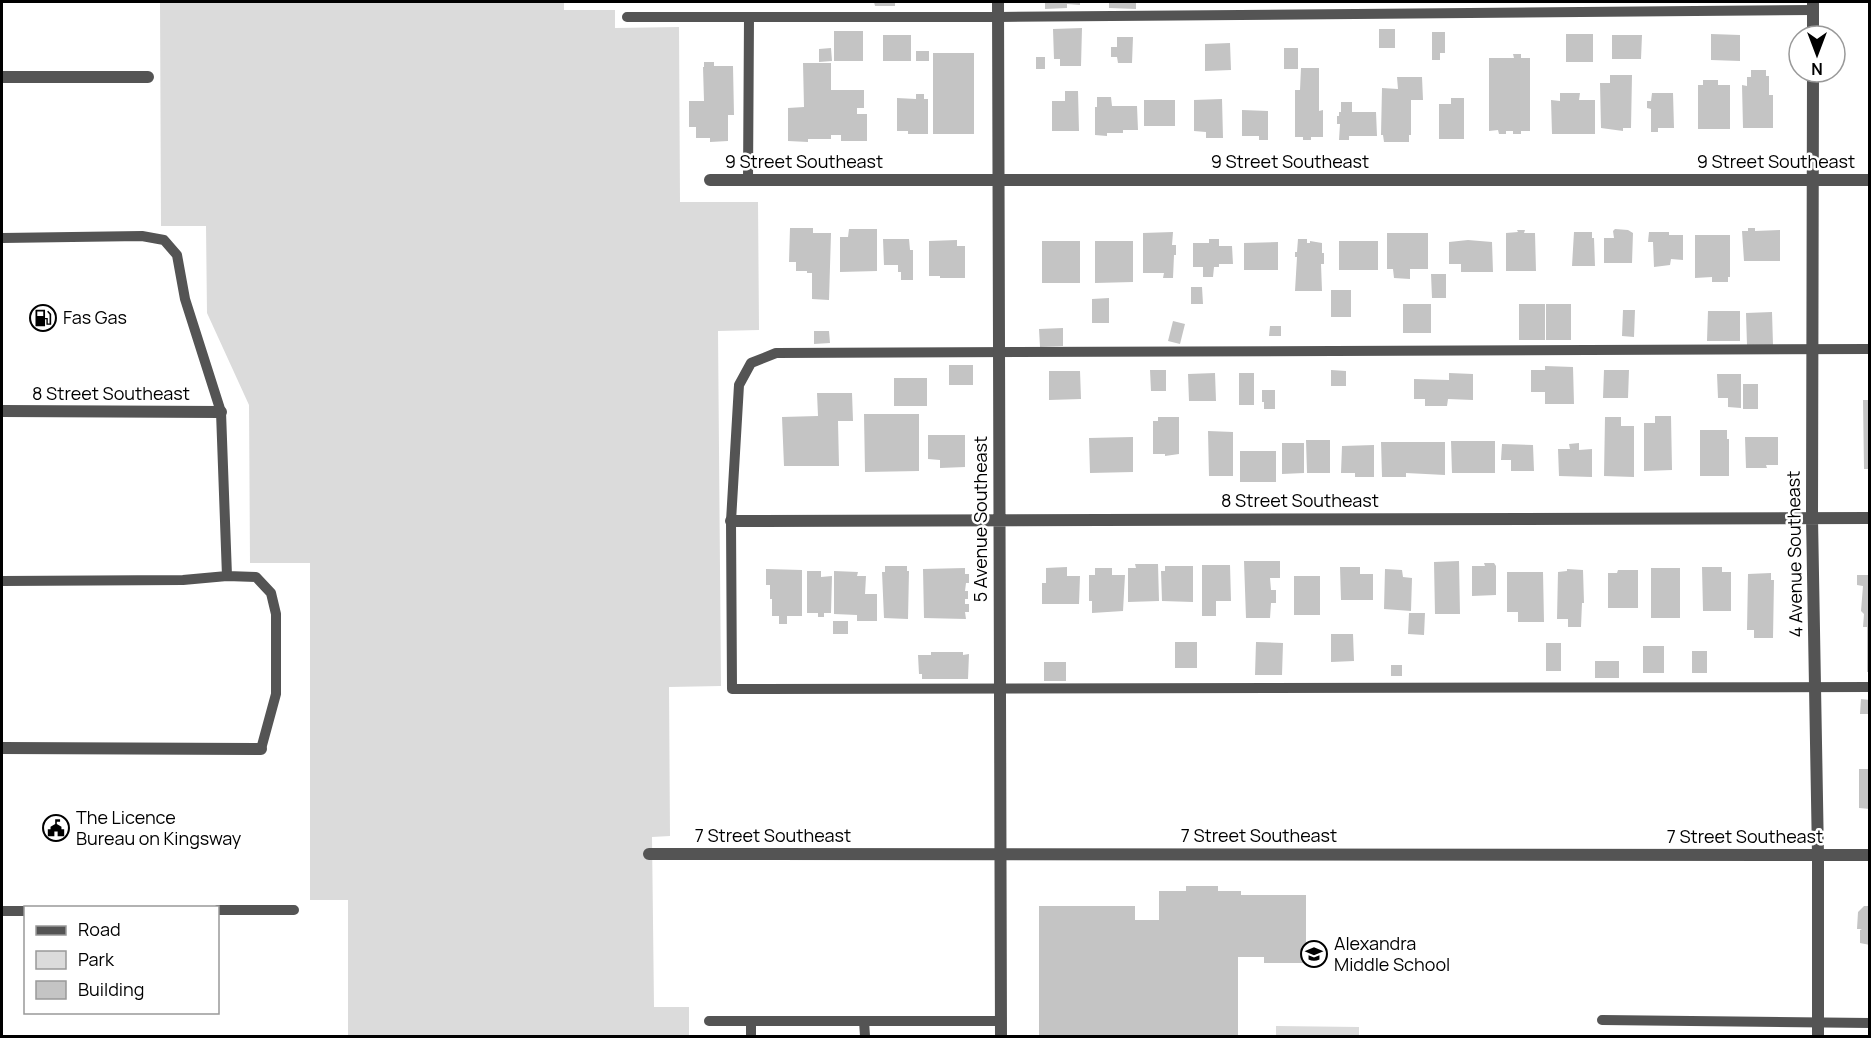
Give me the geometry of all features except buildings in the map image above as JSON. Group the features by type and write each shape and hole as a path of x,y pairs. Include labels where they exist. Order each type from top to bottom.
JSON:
{"street":[{"name":"5 Avenue Southeast","path":"998,2 1001,1036"},
{"path":"1813,6 1813,24"},
{"path":"2,77 148,77"},
{"name":"4 Avenue Southeast","path":"1812,84 1812,518 1818,855 1818,1036"},
{"name":"9 Street Southeast","path":"710,180 1869,180"},
{"name":"8 Street Southeast","path":"2,411 221,412"},
{"name":"8 Street Southeast","path":"731,522 999,519 1869,518"},
{"path":"2,748 261,749"},
{"name":"7 Street Southeast","path":"649,854 1869,855"}],"lane":[{"path":"627,17 998,17 1813,6"},
{"path":"748,180 749,17"},
{"path":"2,238 142,236 164,240 177,255 185,298 221,412 227,576"},
{"path":"1869,349 776,353 751,363 739,385 731,522 732,689 1869,687"},
{"path":"2,580 183,580 227,576 256,577 271,593 276,614 276,694 261,749"},
{"path":"219,910 294,910"},
{"path":"2,911 24,911"},
{"path":"1602,1020 1869,1023"},
{"path":"709,1021 1001,1021"},
{"path":"751,1021 751,1036"},
{"path":"864,1021 865,1036"}],"green space":[{"path":"160,2 564,2 564,10 615,10 615,28 679,27 680,202 758,202 759,330 718,331 721,686 669,687 670,836 652,837 654,1007 689,1007 689,1036 348,1036 348,900 310,900 310,563 250,563 249,405 207,313 206,226 161,226"},
{"path":"1276,1026 1359,1027 1359,1036 1276,1036"}],"place":[{"name":"Fas Gas","path":"43,318"},
{"name":"The Licence Bureau on Kingsway","path":"56,828"},
{"name":"Alexandra Middle School","path":"1314,954"}]}
